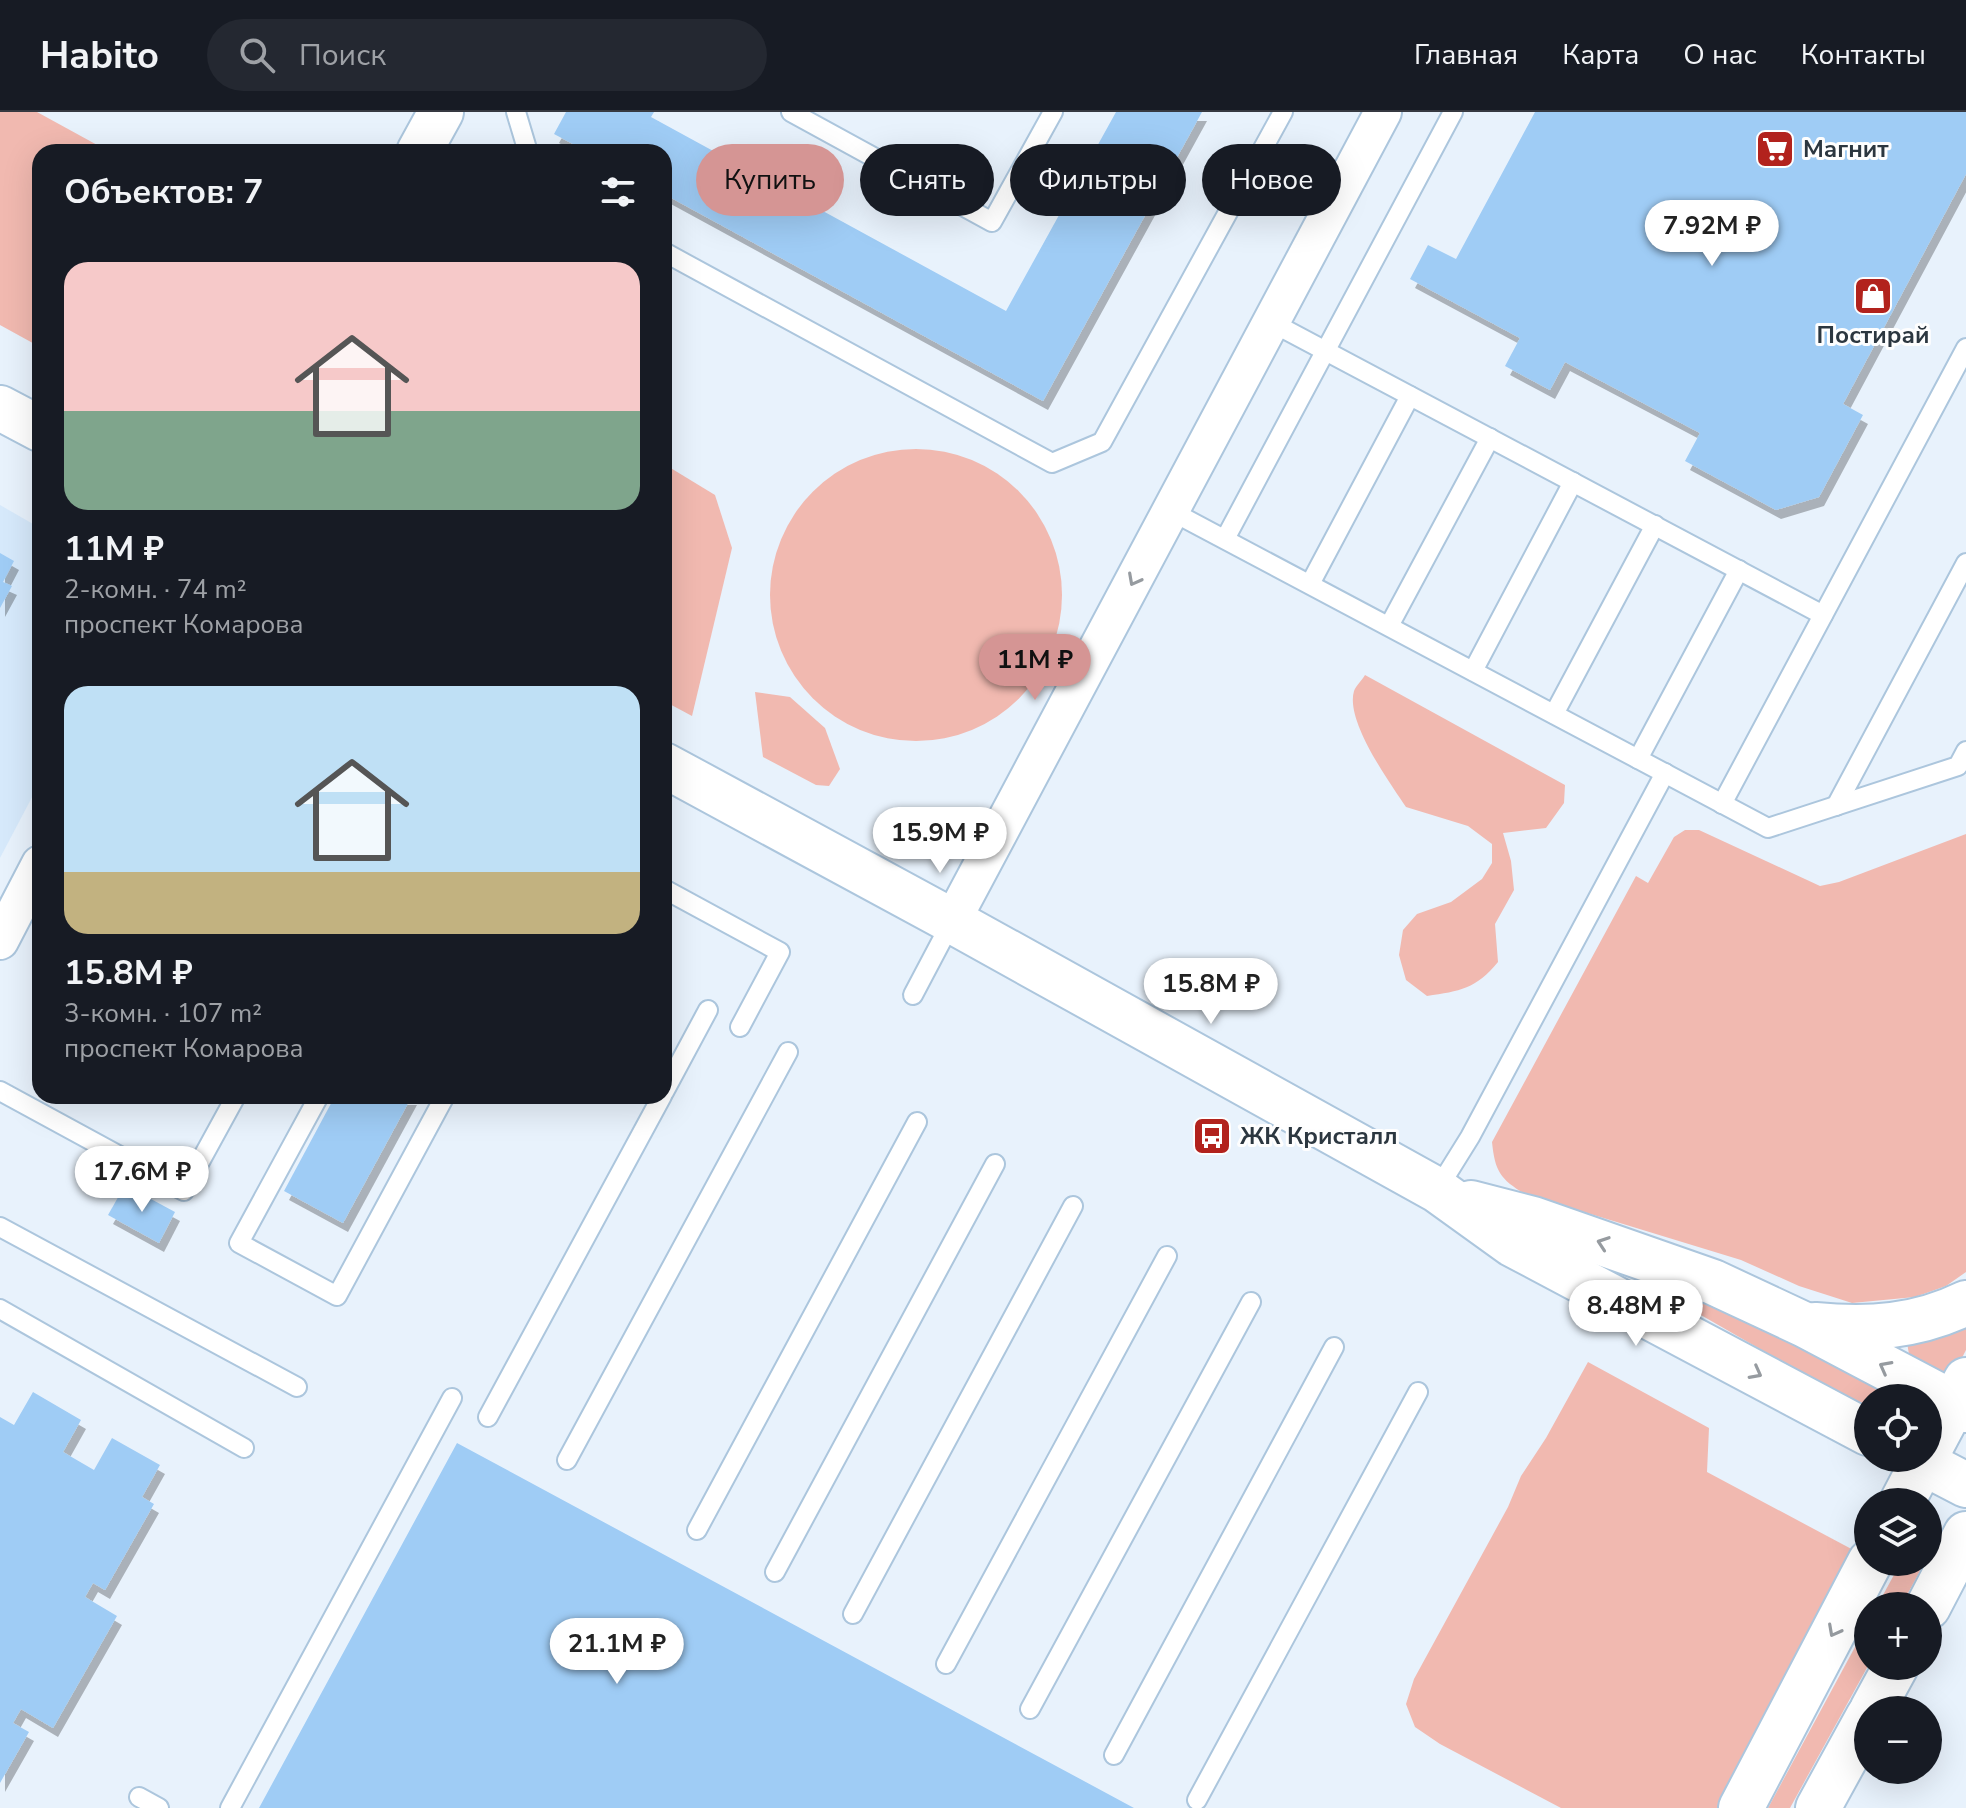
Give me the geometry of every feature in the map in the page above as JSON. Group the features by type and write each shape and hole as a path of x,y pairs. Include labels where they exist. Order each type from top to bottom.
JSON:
{"main road":[{"path":"423,144 441,112"},
{"path":"0,408 32,425"},
{"path":"672,769 1441,1193 1512,1244 1854,1426"},
{"path":"1441,1193 1533,1219 1713,1282 1962,1398 1942,1428"},
{"path":"1805,1325 1884,1328 1937,1316 1966,1303"},
{"path":"1942,1470 1966,1485"},
{"path":"1936,1592 1966,1534"},
{"path":"1741,1808 1863,1576"},
{"path":"1818,1808 1854,1742"}],"street":[{"path":"952,921 1383,112"},
{"path":"0,941 32,879"}],"lane":[{"path":"516,112 526,144"},
{"path":"791,112 992,222 1053,112"},
{"path":"672,256 1052,463 1102,442 1283,112"},
{"path":"1225,539 1453,112"},
{"path":"1271,322 1823,615"},
{"path":"1722,804 1966,348"},
{"path":"1310,584 1410,396"},
{"path":"1389,626 1490,438"},
{"path":"1473,671 1573,482"},
{"path":"1171,511 1768,828 1958,766 1966,751"},
{"path":"1554,714 1655,525"},
{"path":"1836,806 1966,563"},
{"path":"1638,759 1739,570"},
{"path":"1441,1193 1665,773"},
{"path":"672,893 780,952 740,1027"},
{"path":"913,995 952,921"},
{"path":"672,1077 708,1010"},
{"path":"567,1460 788,1052"},
{"path":"0,1091 184,1191 232,1104"},
{"path":"315,1104 239,1243 337,1296 441,1104"},
{"path":"488,1417 658,1104"},
{"path":"697,1530 917,1122"},
{"path":"775,1572 995,1164"},
{"path":"853,1614 1073,1206"},
{"path":"0,1227 297,1387"},
{"path":"946,1664 1167,1256"},
{"path":"1030,1709 1251,1302"},
{"path":"0,1309 244,1448"},
{"path":"1114,1755 1334,1347"},
{"path":"1197,1800 1418,1392"},
{"path":"230,1808 452,1398"},
{"path":"139,1797 159,1808"}],"shaded area":[{"path":"0,112 37,112 95,144 32,144 32,343 0,325"},
{"path":"916,449 958,455 985,466 1009,482 1029,502 1045,526 1056,553 1062,595 1056,637 1045,664 1029,688 1009,708 985,724 958,735 916,741 874,735 847,724 823,708 803,688 787,664 776,637 770,595 776,553 787,526 803,502 823,482 847,466 874,455"},
{"path":"672,469 715,495 732,548 692,716 672,705"},
{"path":"0,505 32,523 32,797 0,858"},
{"path":"1365,675 1565,785 1564,803 1546,828 1503,833 1511,861 1514,890 1495,924 1498,962 1475,983 1458,990 1427,996 1406,980 1399,955 1403,930 1417,914 1451,902 1482,879 1492,863 1492,844 1468,826 1406,807 1380,768 1356,718 1354,691"},
{"path":"755,692 790,697 825,728 840,769 829,786 816,785 763,757"},
{"path":"1685,830 1699,830 1820,886 1839,882 1966,834 1966,1272 1946,1286 1915,1297 1852,1303 1799,1286 1741,1260 1525,1194 1500,1173 1492,1142 1636,876 1648,883 1674,837"},
{"path":"1640,1280 1716,1306 1839,1360 1876,1384 1854,1384 1854,1403"},
{"path":"1966,1322 1966,1350 1948,1385 1911,1365 1907,1343"},
{"path":"1588,1362 1709,1428 1707,1472 1854,1550 1854,1562 1721,1808 1561,1808 1440,1744 1415,1727 1406,1704 1414,1679 1508,1507 1521,1476"},
{"path":"1893,1576 1917,1576 1909,1592 1885,1592"},
{"path":"1854,1649 1854,1680 1860,1680 1790,1808 1768,1808"}],"building":[{"path":"566,112 654,112 651,117 700,144 696,144 696,211 672,198 672,144 573,144 554,134"},
{"path":"1116,112 1202,112 1184,144 1098,144"},
{"path":"1535,112 1966,112 1966,174 1843,404 1863,415 1819,497 1776,510 1685,461 1700,433 1565,362 1550,390 1505,366 1520,338 1410,279 1428,245 1456,259"},
{"path":"704,216 832,216 1006,311 1059,216 1145,216 1043,401"},
{"path":"0,553 14,561 3,582 12,586 0,608"},
{"path":"331,1104 408,1104 343,1223 284,1191"},
{"path":"125,1185 175,1212 159,1243 108,1215"},
{"path":"33,1392 81,1420 63,1452 94,1470 112,1438 160,1465 142,1497 154,1504 105,1590 93,1583 85,1597 117,1616 53,1728 21,1709 13,1723 29,1732 0,1783 0,1417 14,1425"},
{"path":"457,1443 674,1560 1134,1808 259,1808"}],"place":[{"name":"Магнит","path":"1775,149"},
{"name":"Постирай","path":"1873,296"},
{"name":"ЖК Кристалл","path":"1212,1136"}]}
